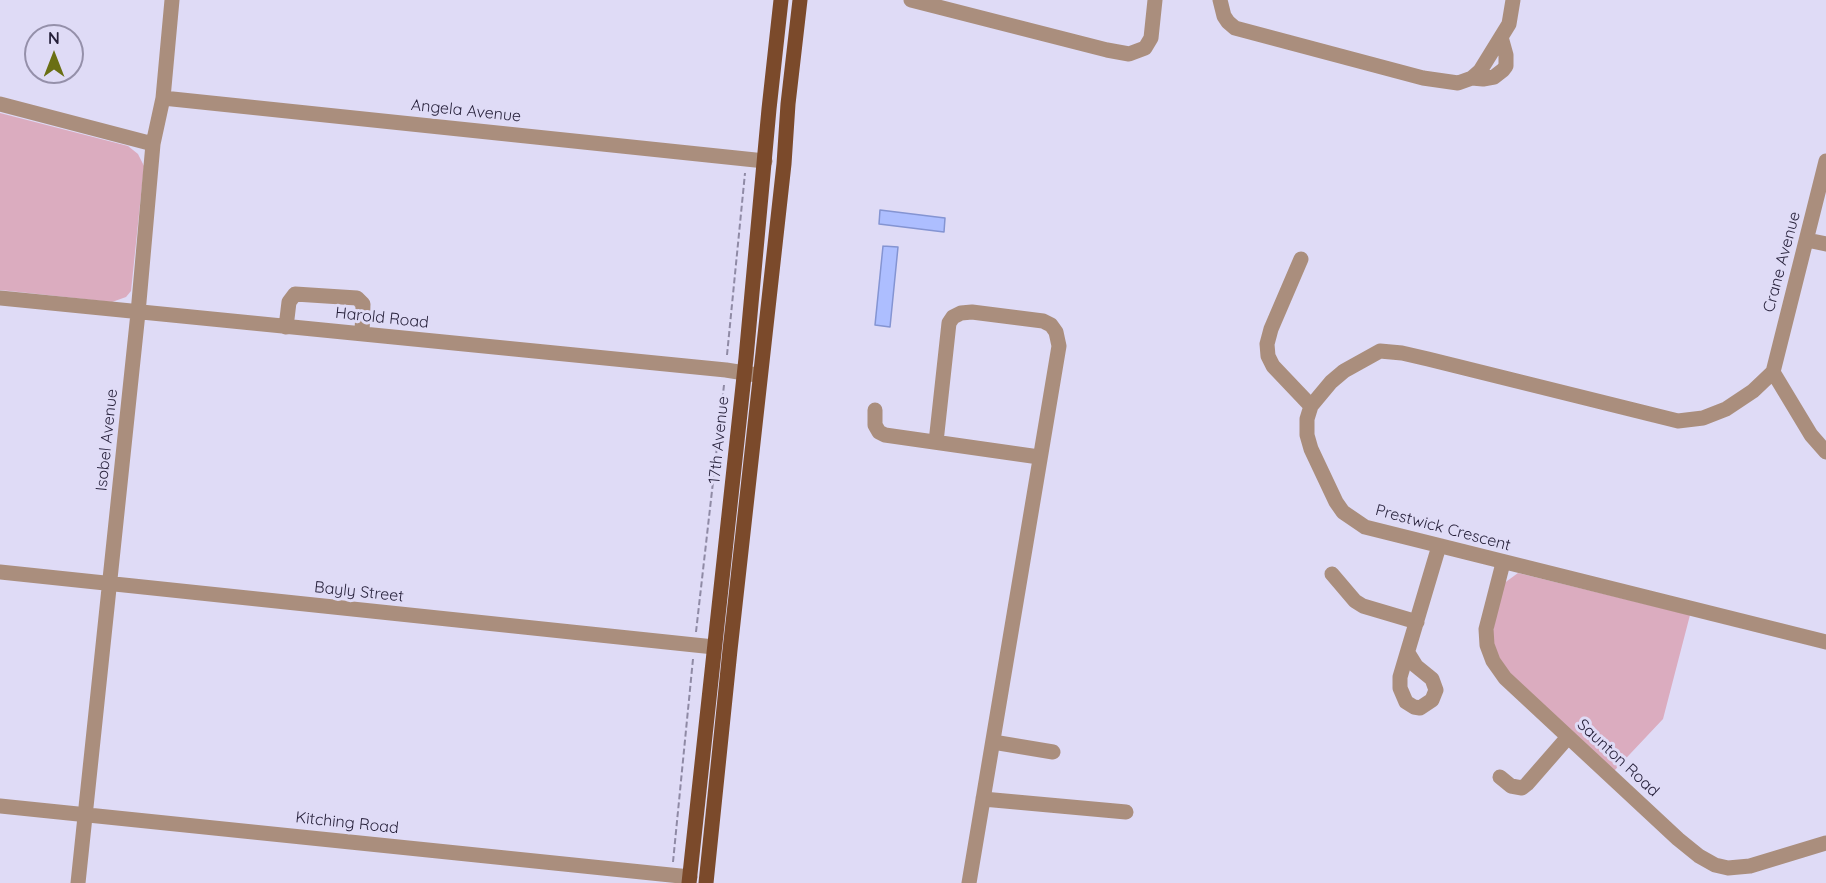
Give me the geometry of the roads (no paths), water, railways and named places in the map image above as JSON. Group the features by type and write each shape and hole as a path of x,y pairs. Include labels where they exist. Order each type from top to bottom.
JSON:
{"main road":[{"name":"17th Avenue","path":"690,880 782,0"},
{"name":"17th Avenue","path":"706,883 800,0"}],"street":[{"name":"Isobel Avenue","path":"78,883 138,313 153,144 163,98 172,0"},
{"path":"912,0 1129,54 1145,48 1151,38 1155,0"},
{"path":"1220,0 1224,16 1235,28 1423,78 1458,83 1472,78 1480,71 1509,24 1513,0"},
{"name":"Angela Avenue","path":"163,98 765,161"},
{"path":"0,104 153,144"},
{"name":"Crane Avenue","path":"1773,372 1826,161"},
{"path":"1807,240 1826,244"},
{"path":"1301,259 1271,329 1267,344 1268,356 1274,366 1311,406 1344,371 1380,351 1411,355 1678,421 1703,418 1726,409 1753,391 1773,372 1811,435 1826,452"},
{"path":"286,327 289,302 295,294 357,298 363,304 362,334"},
{"name":"Harold Road","path":"0,298 726,370 760,376"},
{"path":"936,442 949,323 953,317 961,313 972,312 1043,321 1051,325 1056,332 1059,346 969,883"},
{"name":"Prestwick Crescent","path":"1311,406 1306,419 1309,442 1336,502 1343,512 1365,527 1826,642"},
{"path":"875,410 875,425 879,432 885,435 1039,457"},
{"path":"1408,653 1439,546"},
{"name":"Saunton Road","path":"1503,563 1486,629 1487,645 1493,661 1505,678 1685,845 1728,876 1750,866 1826,843"},
{"name":"Bayly Street","path":"0,572 714,647"},
{"path":"1332,574 1355,602 1417,622"},
{"path":"1500,777 1511,786 1522,788 1568,737"},
{"path":"993,742 1053,752"},
{"path":"983,799 1126,812"},
{"name":"Kitching Road","path":"0,806 672,875 690,880"}]}
